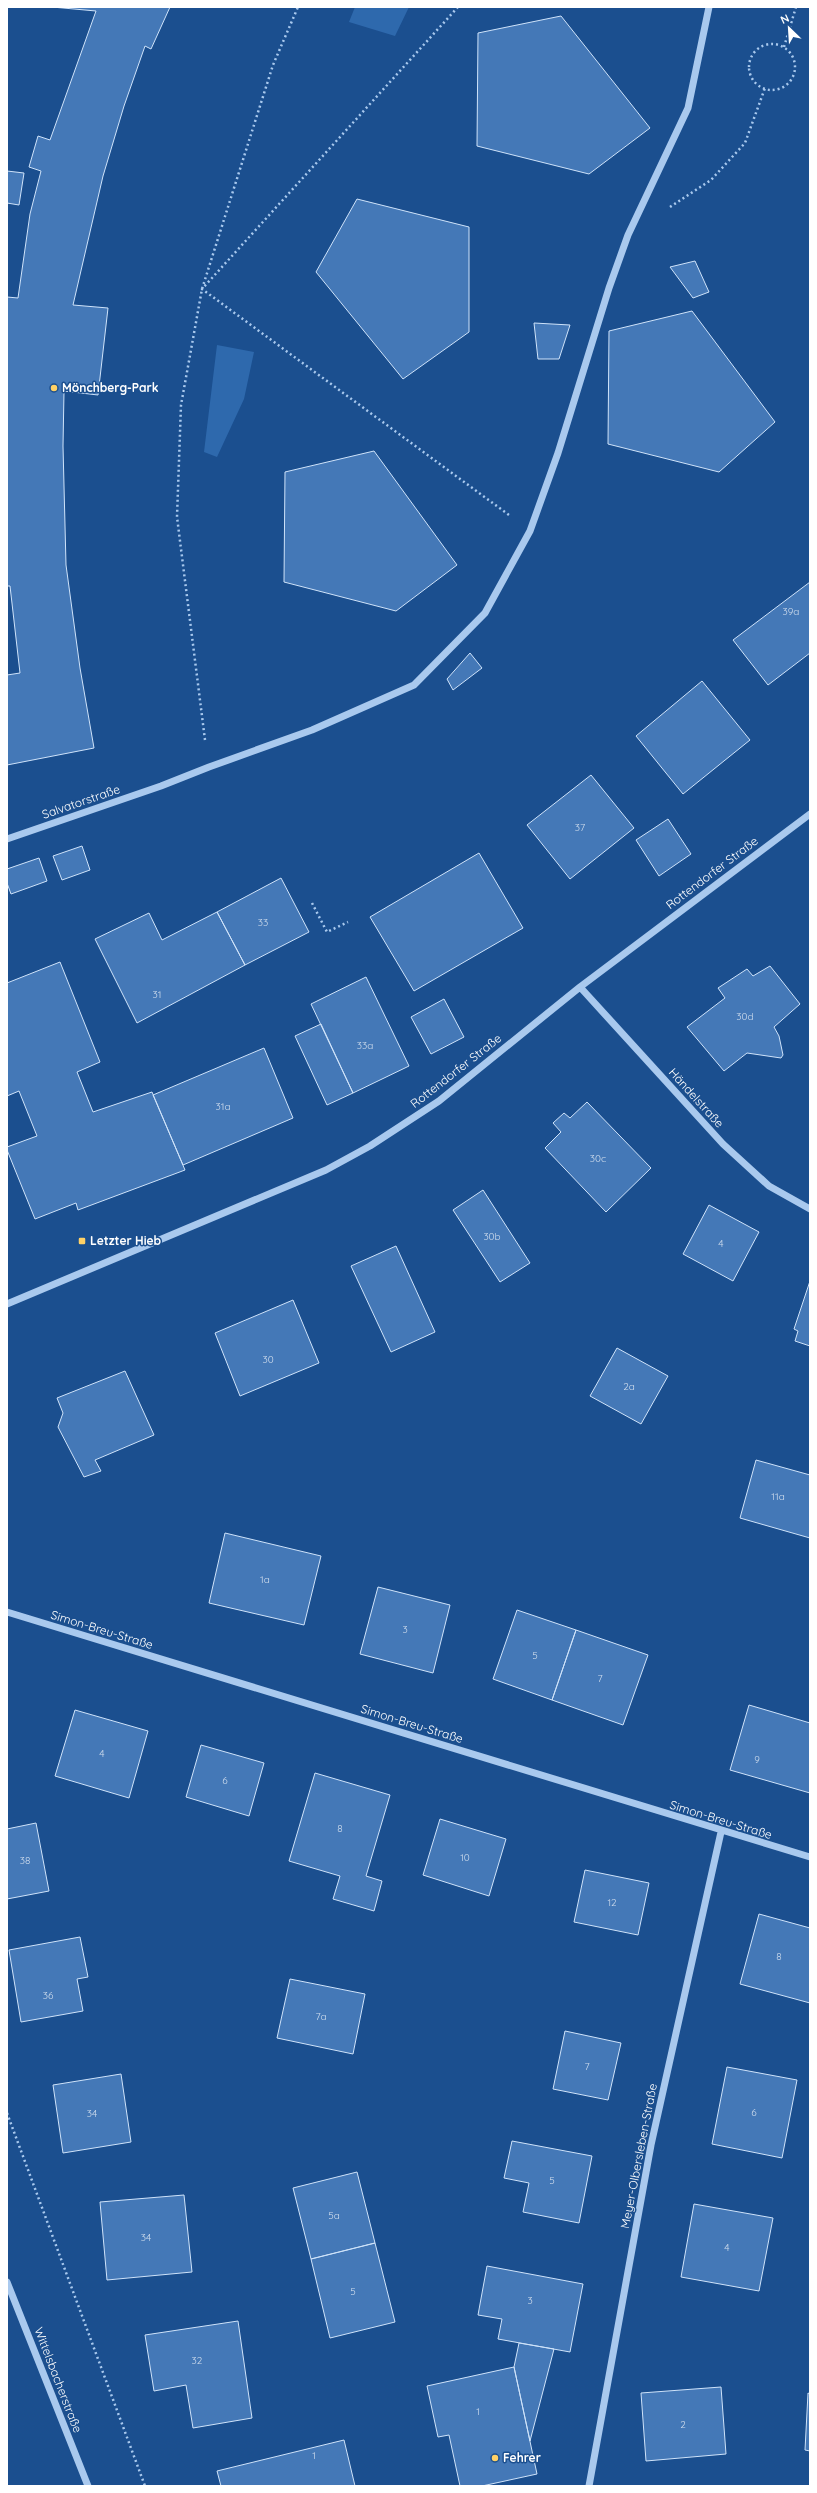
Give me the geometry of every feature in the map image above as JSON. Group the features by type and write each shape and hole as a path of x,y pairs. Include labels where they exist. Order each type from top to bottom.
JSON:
{"street":[{"name":"Salvatorstraße","path":"7,839 161,786 209,766 312,730 414,685 485,613 530,531 558,453 609,288 628,235 688,108 709,7"},
{"name":"Rottendorfer Straße","path":"7,1304 339,1163 370,1146 439,1101 580,987 810,814"},
{"name":"Händelstraße","path":"580,987 723,1144 769,1186 810,1209"},
{"name":"Simon-Breu-Straße","path":"7,1612 721,1832 810,1857"},
{"name":"Meyer-Olbersleben-Straße","path":"589,2486 651,2145 721,1832"},
{"name":"Wittelsbacherstraße","path":"7,2282 88,2486"}],"path":[{"path":"209,766 177,517 181,405 202,289 273,65 298,7"},
{"path":"202,289 458,7"},
{"path":"784,47 796,7"},
{"path":"777,44 784,47 794,59 794,74 784,86 777,89 765,88 752,78 749,63 752,56 762,46 777,44"},
{"path":"666,210 711,180 745,143 765,88"},
{"path":"202,289 530,531"},
{"path":"312,903 327,932 348,922"},
{"path":"7,2113 145,2486"}],"shaded area":[{"path":"355,7 409,7 395,36 349,22"},
{"path":"217,345 254,352 244,399 217,457 204,452"}],"building":[{"name":"Mönchberg-Park","path":"52,7 170,7 151,49 145,46 124,106 103,176 73,305 108,308 98,395 64,391 63,446 66,565 80,668 94,748 7,765 7,675 20,673 10,586 7,586 7,297 18,298 30,214 41,171 29,167 38,136 50,140 96,11"},
{"path":"561,16 650,128 589,174 477,146 478,33"},
{"path":"7,171 24,173 19,205 7,203"},
{"path":"357,199 469,227 469,332 403,379 316,272"},
{"path":"695,261 709,292 693,298 670,267"},
{"path":"692,311 775,422 719,472 608,444 609,331"},
{"path":"534,323 570,325 559,359 538,359"},
{"path":"374,451 457,565 396,611 284,582 285,472"},
{"path":"810,582 810,653 768,685 733,640"},
{"path":"470,653 482,668 453,690 447,679"},
{"path":"702,681 750,740 683,794 636,736"},
{"path":"591,775 634,828 570,879 527,825"},
{"path":"668,819 691,854 659,876 636,840"},
{"path":"82,846 90,870 62,880 53,856"},
{"path":"479,853 523,928 414,991 370,917"},
{"path":"39,858 47,881 11,894 7,883 7,869"},
{"path":"281,878 309,932 245,965 217,912"},
{"path":"217,912 245,965 137,1023 95,939 149,913 162,940"},
{"path":"60,962 100,1062 77,1072 93,1112 152,1092 185,1170 78,1210 76,1203 35,1219 7,1150 7,1147 37,1136 19,1091 7,1096 7,983"},
{"path":"770,966 800,1004 774,1027 779,1036 783,1055 781,1058 747,1053 724,1071 687,1027 725,998 718,988 747,969 753,976"},
{"path":"366,977 409,1066 353,1093 311,1004"},
{"path":"444,999 464,1037 431,1054 411,1017"},
{"path":"321,1024 353,1093 327,1105 295,1036"},
{"path":"264,1048 293,1118 183,1165 153,1095"},
{"path":"587,1102 651,1168 606,1212 545,1148 561,1132 553,1123 564,1113 570,1118"},
{"path":"483,1190 530,1263 500,1282 453,1210"},
{"path":"709,1205 759,1232 733,1281 683,1254"},
{"path":"396,1246 435,1332 391,1352 351,1266"},
{"path":"810,1281 810,1346 795,1341 798,1331 794,1329"},
{"path":"293,1300 319,1363 240,1396 215,1333"},
{"path":"617,1348 668,1376 641,1424 590,1396"},
{"path":"125,1371 154,1435 95,1460 101,1471 84,1477 58,1427 63,1413 57,1398"},
{"path":"756,1460 810,1475 810,1538 740,1518"},
{"path":"225,1533 321,1556 304,1625 209,1603"},
{"path":"378,1587 450,1605 433,1673 360,1654"},
{"path":"517,1610 576,1630 552,1700 493,1679"},
{"path":"576,1630 648,1655 623,1725 552,1700"},
{"path":"749,1705 810,1723 810,1793 730,1770"},
{"path":"75,1710 148,1731 129,1798 55,1776"},
{"path":"201,1745 264,1763 249,1816 186,1797"},
{"path":"315,1773 390,1795 366,1876 382,1881 374,1911 333,1899 340,1876 289,1861"},
{"path":"440,1819 506,1839 489,1896 423,1875"},
{"path":"36,1823 49,1891 7,1899 7,1829"},
{"path":"585,1870 649,1883 638,1935 574,1922"},
{"path":"759,1914 810,1928 810,2003 740,1984"},
{"path":"80,1937 88,1977 77,1979 83,2011 21,2022 9,1950"},
{"path":"290,1979 365,1994 353,2054 277,2038"},
{"path":"565,2031 621,2043 608,2100 553,2089"},
{"path":"727,2067 797,2080 782,2158 712,2144"},
{"path":"121,2074 131,2142 63,2153 53,2085"},
{"path":"512,2141 592,2156 579,2223 523,2212 529,2183 504,2178"},
{"path":"357,2172 375,2243 311,2259 293,2188"},
{"path":"184,2195 192,2272 107,2280 100,2202"},
{"path":"694,2204 773,2218 759,2291 681,2277"},
{"path":"375,2243 395,2322 330,2338 311,2259"},
{"path":"487,2266 583,2284 570,2352 498,2339 502,2319 478,2315"},
{"path":"238,2321 252,2418 193,2428 186,2385 154,2391 145,2335"},
{"path":"519,2343 554,2349 530,2441 514,2367"},
{"path":"514,2367 537,2474 482,2486 460,2486 449,2435 438,2437 427,2386"},
{"path":"721,2387 726,2454 646,2461 641,2393"},
{"path":"808,2393 810,2394 810,2451 805,2450"},
{"path":"344,2440 355,2486 221,2486 217,2471"}],"place":[{"name":"Mönchberg-Park","path":"54,388"},
{"name":"Letzter Hieb","path":"82,1241"},
{"name":"Fehrer","path":"495,2458"}]}
